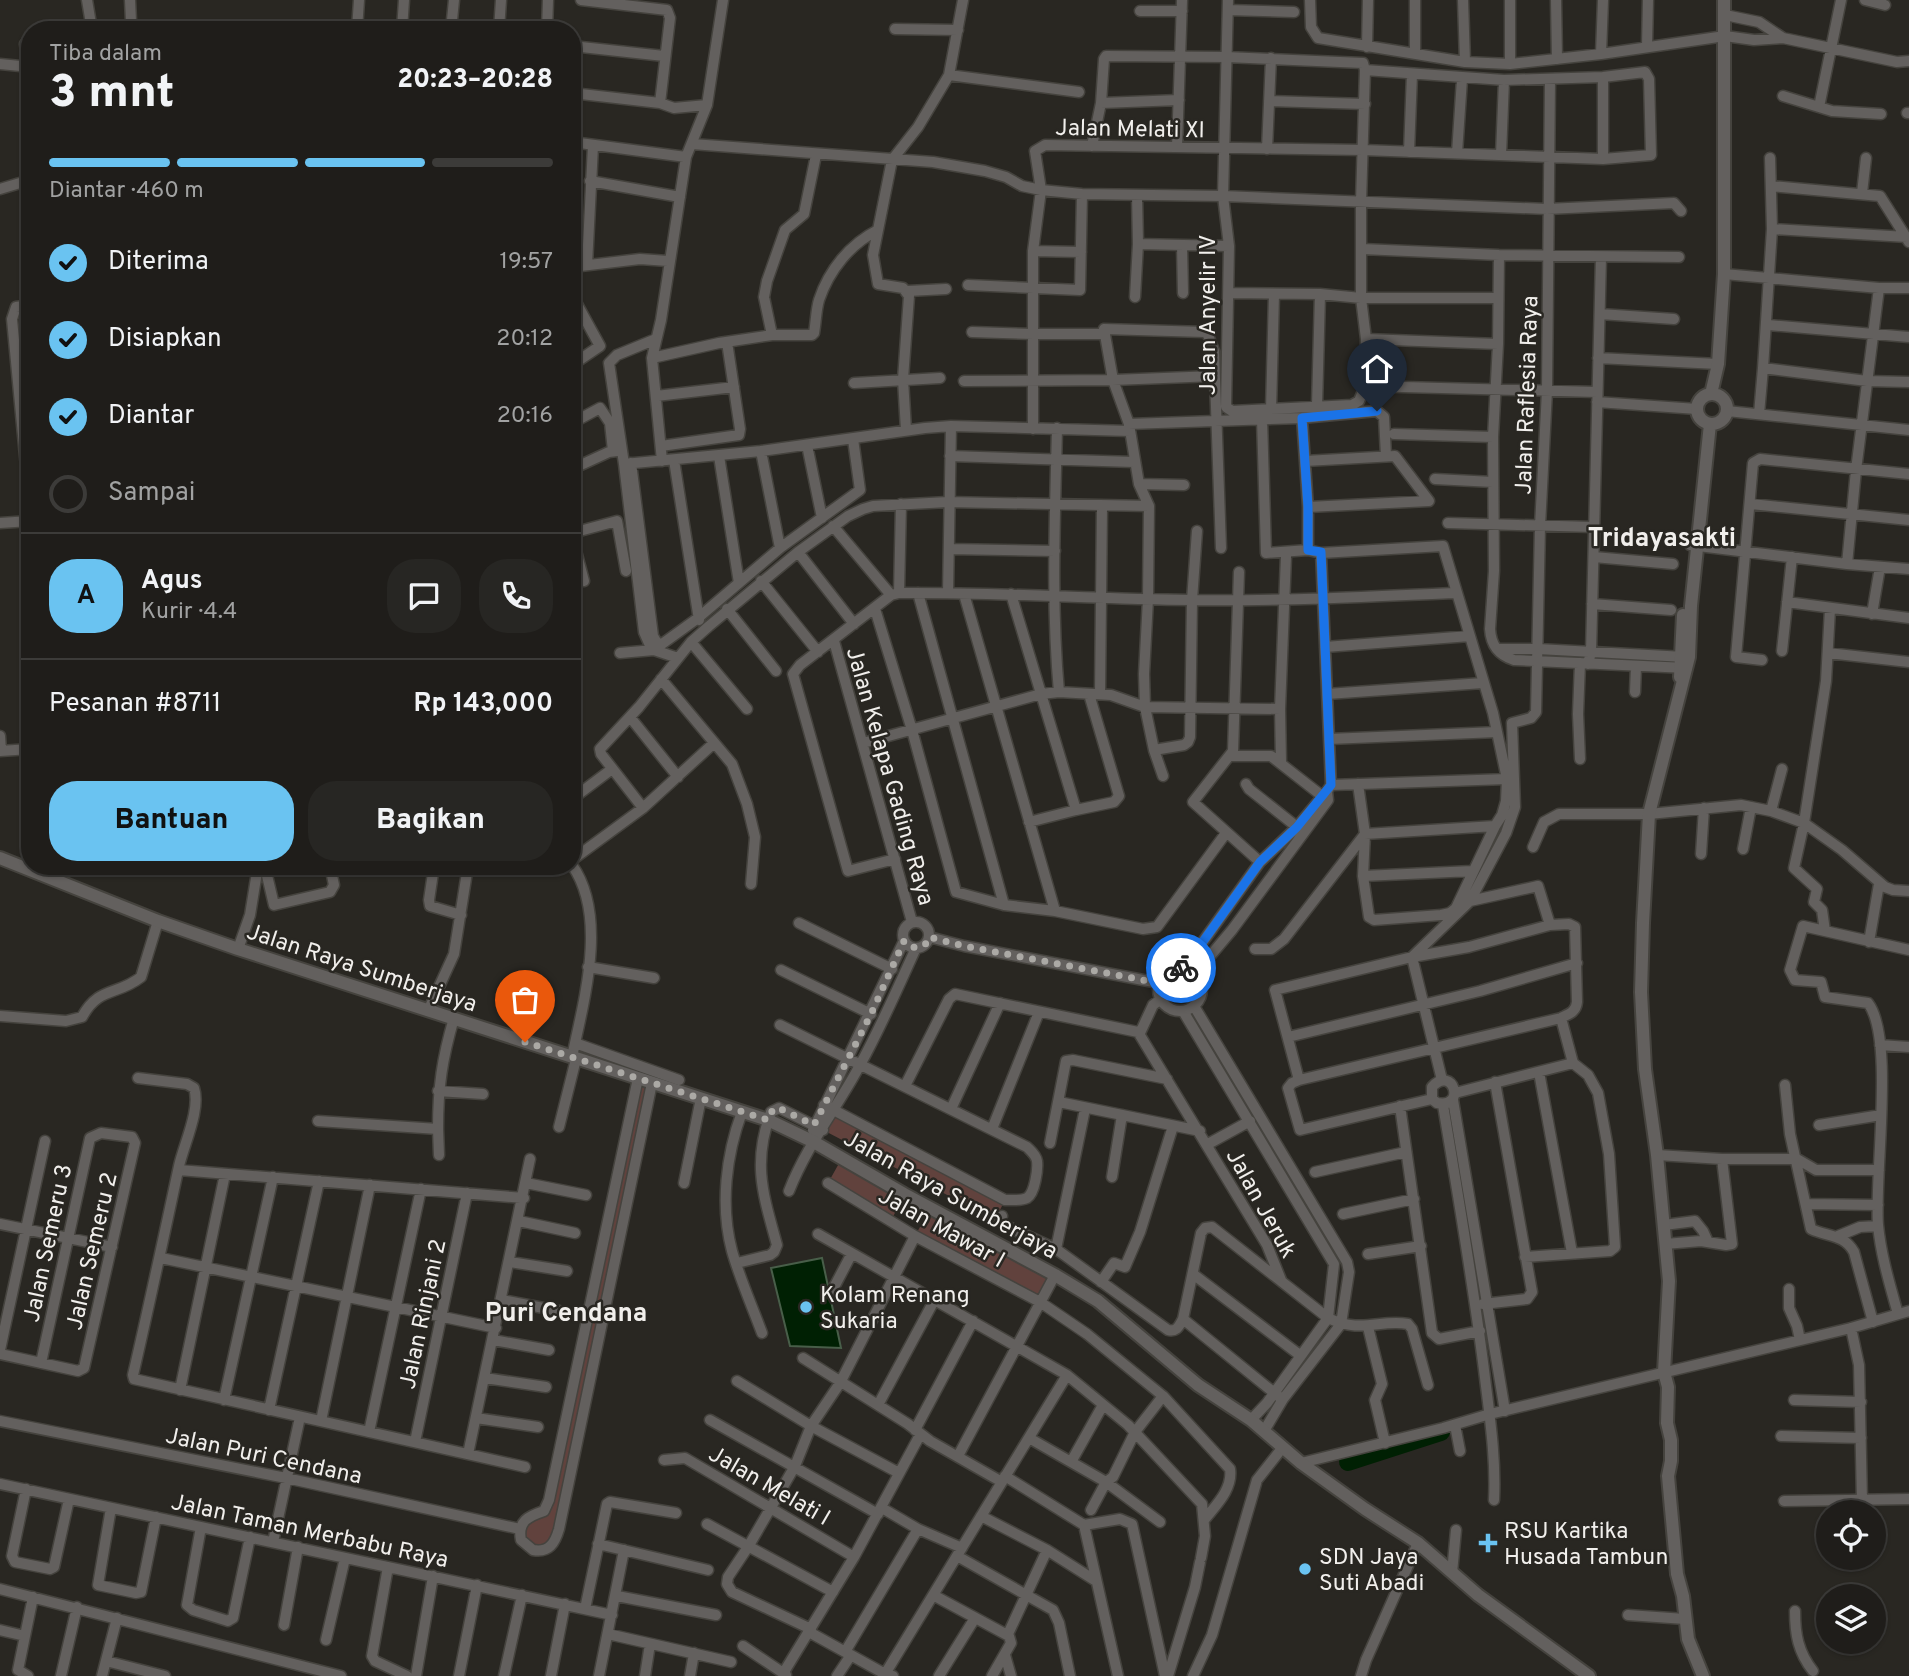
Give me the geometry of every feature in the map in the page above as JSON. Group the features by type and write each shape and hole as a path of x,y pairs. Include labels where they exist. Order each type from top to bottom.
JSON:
{"street":[{"path":"87,0 90,21"},
{"path":"130,0 131,21"},
{"path":"358,21 359,0"},
{"path":"403,21 404,0"},
{"path":"452,21 454,0"},
{"path":"500,21 501,0"},
{"path":"547,21 548,0"},
{"path":"584,0 667,10 670,18 660,103"},
{"path":"662,461 652,358 686,158 707,105 723,0"},
{"path":"946,289 908,291 879,285 876,282 873,255 892,160 918,127 949,75 963,0"},
{"path":"1310,0 1311,27 1318,38 1465,62 1510,64 1725,36 1754,40 1783,38 1897,62 1909,61"},
{"path":"1367,47 1368,0"},
{"path":"1415,0 1415,53"},
{"path":"1463,0 1465,62"},
{"path":"1510,0 1510,64"},
{"path":"1556,0 1557,59"},
{"path":"1601,54 1602,0"},
{"path":"1647,46 1648,0"},
{"path":"1697,409 1699,402 1711,394 1718,364 1724,274 1724,0"},
{"path":"1819,107 1841,0"},
{"path":"1866,0 1885,5"},
{"path":"1228,5 1294,12"},
{"name":"Jalan Anyelir IV","path":"1228,5 1223,195 1229,246 1226,407 1232,411 1356,404 1363,397 1365,386"},
{"path":"1140,11 1182,6 1177,148"},
{"path":"1725,15 1759,22 1783,38"},
{"path":"895,29 958,30"},
{"path":"581,47 664,57"},
{"path":"1092,146 1101,103 1106,56 1361,61 1365,70 1361,202 1365,386 1547,391 1697,409 1707,423 1681,688 1649,814 1643,923 1642,1034 1644,1069 1657,1155 1668,1281 1664,1372 1668,1387 1667,1423 1671,1440 1668,1476 1677,1574 1683,1596 1688,1639 1703,1676"},
{"path":"1267,149 1271,58"},
{"path":"0,64 21,66"},
{"path":"1365,70 1462,79 1603,77 1603,159"},
{"name":"Jalan Melati XI","path":"1041,190 1035,151 1045,145 1363,150 1603,159 1651,156 1647,73 1603,77"},
{"path":"1409,152 1412,74"},
{"path":"949,75 1079,92"},
{"path":"1457,153 1462,79"},
{"name":"Jalan Raflesia Raya","path":"1470,901 1506,833 1514,807 1512,723 1531,718 1536,712 1540,526 1547,391 1550,79"},
{"path":"1501,155 1504,80"},
{"path":"581,94 660,103 674,108 707,105"},
{"path":"1783,96 1853,114 1881,114"},
{"path":"1101,103 1179,100"},
{"path":"1269,101 1364,104"},
{"path":"581,144 686,158"},
{"path":"692,144 962,166 996,174 1021,186 1082,194 1223,195 1547,209 1674,203 1681,211"},
{"path":"587,265 593,146"},
{"path":"772,335 764,293 785,230 804,215 816,155"},
{"path":"1759,414 1768,325 1772,229 1770,158"},
{"path":"1862,192 1866,159"},
{"path":"590,181 680,197"},
{"path":"0,189 21,183"},
{"path":"1771,186 1862,192 1882,198 1908,239"},
{"path":"1033,429 1033,251 1041,190"},
{"path":"968,285 1080,290 1082,194"},
{"path":"1135,297 1137,195"},
{"path":"1772,229 1908,239"},
{"path":"652,358 772,335 813,334 821,294 847,251 861,238 878,230"},
{"path":"1138,244 1229,246"},
{"path":"1182,246 1183,293"},
{"path":"1362,248 1499,255 1679,257"},
{"path":"1033,251 1081,252"},
{"path":"1499,255 1493,437 1491,639 1505,657 1537,661 1636,666 1683,662"},
{"path":"1580,759 1578,714 1584,664 1591,652 1601,257"},
{"path":"581,266 640,259 668,261"},
{"path":"1724,274 1879,288 1909,288"},
{"path":"1847,564 1879,288"},
{"path":"906,430 903,379 908,291"},
{"path":"1229,293 1320,294 1361,298 1498,298"},
{"path":"1271,410 1274,294"},
{"path":"1317,406 1320,294"},
{"path":"21,306 16,307 12,319 21,414"},
{"path":"581,311 600,346 581,360"},
{"path":"1600,314 1674,319"},
{"path":"1768,325 1909,337"},
{"path":"1104,331 1113,380 1130,427 1133,461 1149,506 1145,707 1154,750 1163,776"},
{"path":"972,332 1205,332 1214,351 1221,548"},
{"path":"618,451 609,363 617,355 656,339"},
{"path":"1366,339 1498,344"},
{"path":"661,446 739,435 727,342"},
{"path":"1598,358 1718,364"},
{"path":"1763,368 1867,381 1909,382"},
{"path":"964,381 1215,376"},
{"path":"854,383 940,378"},
{"path":"656,396 734,387"},
{"path":"1711,394 1723,399 1727,411"},
{"path":"581,418 600,408 610,423 618,451 628,464 653,636 657,643 662,644 698,618 780,548 860,489 853,439"},
{"path":"1727,411 1909,429"},
{"path":"1707,423 1720,422 1727,411"},
{"path":"628,464 719,456 951,426 1033,429 1130,427 1379,412 1384,417 1386,456"},
{"path":"1302,418 1308,550"},
{"path":"1262,419 1266,553 1443,546 1497,733 1507,779 1502,815 1456,908 1450,913 1374,920 1369,916 1363,876 1365,834 1358,784"},
{"path":"948,593 951,426"},
{"path":"1057,428 1054,597 1059,692"},
{"path":"1394,434 1493,437"},
{"path":"807,445 822,518"},
{"path":"581,465 618,451"},
{"path":"761,451 780,548"},
{"path":"719,456 739,583"},
{"path":"950,456 1133,461"},
{"path":"1306,461 1395,456 1429,501 1308,507"},
{"path":"1762,660 1736,657 1753,463 1757,459 1909,474"},
{"path":"674,460 698,618 705,629"},
{"path":"628,464 644,632 652,650"},
{"path":"1435,479 1493,482"},
{"path":"1139,484 1184,485"},
{"path":"643,808 601,754 600,749 630,717 691,642 761,580 848,516 873,506 948,502 1149,506"},
{"path":"895,594 901,504"},
{"path":"1751,504 1909,520"},
{"path":"1029,822 1114,802 1119,796 1094,694 1102,506"},
{"path":"581,531 617,521 626,571"},
{"path":"0,523 21,522"},
{"path":"1448,523 1594,527"},
{"path":"833,526 895,594"},
{"path":"1154,750 1188,742 1197,531"},
{"path":"1694,545 1909,569"},
{"path":"949,549 1055,551"},
{"path":"797,552 854,624"},
{"path":"1195,974 1232,930 1327,793 1329,739 1321,552"},
{"path":"1281,762 1280,709 1286,556"},
{"path":"1594,557 1673,564"},
{"path":"1782,651 1791,557"},
{"path":"1872,614 1880,567"},
{"path":"581,569 584,581"},
{"path":"1239,572 1234,743 1230,756 1193,802 1260,862"},
{"path":"761,580 818,652"},
{"path":"918,593 1004,905"},
{"path":"895,859 848,871 793,674 800,665 895,594 1283,600 1456,593"},
{"path":"964,594 1055,911"},
{"path":"1011,594 1076,810"},
{"path":"1787,602 1909,618"},
{"path":"1592,604 1671,610"},
{"path":"727,609 776,671"},
{"path":"875,609 912,730 953,889 959,894 1004,905 1055,911 1143,929 1157,927 1226,833"},
{"path":"1825,931 1822,910 1814,902 1817,889 1794,869 1804,824 1828,653 1830,609"},
{"path":"1325,647 1470,636"},
{"name":"Jalan Kelapa Gading Raya","path":"834,641 912,922"},
{"path":"691,642 747,709"},
{"path":"1497,649 1591,652 1683,662"},
{"path":"620,653 652,650 678,658"},
{"path":"1828,653 1909,662"},
{"path":"1634,692 1636,666"},
{"path":"660,679 732,764 755,836 751,884"},
{"path":"1327,694 1483,683"},
{"path":"863,743 1041,694 1059,692 1111,695 1145,707 1280,709"},
{"path":"630,717 678,777"},
{"path":"1329,739 1497,733"},
{"path":"0,736 1,751 21,750"},
{"path":"581,855 643,808 714,743"},
{"path":"1230,756 1271,756 1327,793"},
{"path":"581,792 612,769"},
{"path":"1772,811 1782,769"},
{"path":"1184,968 1260,862 1297,827 1327,793 1358,784 1507,779"},
{"path":"1247,784 1249,789 1297,827"},
{"path":"1533,847 1545,822 1559,814 1649,814 1741,805 1772,811 1804,824 1842,850 1879,884 1893,890 1909,891"},
{"path":"1743,849 1751,807"},
{"path":"1701,854 1704,808"},
{"path":"1255,949 1271,949 1284,939 1365,834 1495,826"},
{"name":"Jalan Raya Sumberjaya","path":"0,858 21,866"},
{"path":"1363,876 1472,871"},
{"name":"Jalan Raya Sumberjaya","path":"43,875 158,921 238,949 768,1120 812,1141 1098,1301 1198,1385 1251,1420 1301,1463 1365,1509 1419,1543 1452,1573 1589,1676"},
{"path":"238,949 261,875"},
{"path":"266,875 274,905 331,891 334,885 332,875"},
{"path":"433,875 430,906 461,915"},
{"path":"428,1011 454,954 467,875"},
{"path":"559,1127 589,967 590,919 587,896 578,875"},
{"path":"1869,942 1879,884"},
{"path":"1412,957 1470,901 1538,886 1550,925"},
{"path":"0,1016 66,1021 82,1017 93,999 141,977 158,921"},
{"path":"789,1191 818,1127 844,1057 871,1014 892,969 904,941 906,927 912,922 925,925 929,937 925,945 916,948 904,941"},
{"path":"799,923 892,969"},
{"path":"1299,1080 1275,990 1412,957 1469,947 1550,925 1569,924 1575,927 1577,1007 1572,1013 1435,1050 1299,1080 1288,1088 1300,1130 1433,1099 1450,1099 1495,1082 1573,1063"},
{"path":"1301,1463 1904,1313 1883,1260 1878,1226 1880,1045 1871,1007 1868,1003 1827,998 1821,982 1795,980 1790,970 1803,926 1909,950"},
{"path":"929,937 1159,983"},
{"path":"818,1127 834,1111 861,1065 916,948"},
{"path":"1412,957 1442,1080"},
{"path":"1288,1037 1480,991 1577,963"},
{"path":"589,967 654,978"},
{"path":"1184,968 1195,974 1202,990 1194,1006 1183,1011 1167,1007 1161,999 1159,983 1169,971 1184,968"},
{"path":"781,970 871,1014"},
{"path":"905,1086 951,995 1129,1028 1140,1033 1153,1005 1161,999"},
{"path":"951,1109 1000,1003"},
{"path":"1194,1006 1321,1220 1346,1256 1349,1272 1341,1324 1279,1396 1251,1420"},
{"path":"1183,1011 1333,1262 1328,1318 1301,1356 1264,1431"},
{"path":"992,1129 1039,1012"},
{"path":"439,1156 438,1091 442,1057 454,1018"},
{"path":"1525,1256 1610,1251 1613,1250 1615,1242 1609,1154 1598,1093 1588,1076 1573,1063 1561,1018"},
{"path":"779,1026 1027,1147 1037,1162 1032,1191 1027,1198 1005,1200 824,1105"},
{"name":"Jalan Jeruk","path":"1140,1033 1267,1245 1282,1281"},
{"path":"575,1044 679,1080"},
{"path":"1880,1045 1909,1047"},
{"path":"1050,1143 1065,1063 1073,1060 1167,1079"},
{"path":"1539,1072 1572,1253"},
{"path":"138,1078 187,1084 194,1088 197,1101 178,1170 134,1379 525,1467"},
{"path":"638,1078 549,1500 544,1511 529,1516 520,1529 524,1544 533,1550 548,1548 557,1537 652,1083"},
{"path":"1433,1099 1432,1087 1436,1082 1442,1080 1453,1086 1450,1099 1459,1173 1470,1238 1487,1304 1505,1411"},
{"path":"1475,1305 1527,1299 1532,1292 1495,1082"},
{"path":"1785,1085 1787,1119 1811,1229 1838,1236 1848,1242 1854,1252 1873,1322"},
{"path":"438,1091 483,1094"},
{"path":"684,1183 701,1098"},
{"path":"1059,1102 1200,1131"},
{"path":"1400,1106 1434,1336 1438,1339 1479,1331"},
{"path":"737,1263 770,1255 775,1252 777,1245 759,1179 761,1145 773,1109 779,1108 818,1127"},
{"path":"1056,1249 1085,1109"},
{"path":"742,1112 725,1188 728,1229 762,1333"},
{"path":"1112,1177 1122,1115"},
{"path":"1819,1125 1881,1115"},
{"path":"318,1121 438,1129"},
{"path":"1208,1144 1250,1121"},
{"path":"1101,1282 1114,1263 1125,1267 1142,1226 1173,1126"},
{"name":"Jalan Semeru 3","path":"41,1363 90,1138 95,1134"},
{"name":"Jalan Semeru 2","path":"41,1363 78,1371 83,1368 112,1247 135,1143 132,1137 95,1134"},
{"path":"41,1363 0,1352 24,1229 45,1141"},
{"path":"1315,1172 1406,1152"},
{"path":"1657,1155 1722,1159 1797,1159 1816,1170 1879,1170"},
{"path":"468,1454 530,1159"},
{"path":"1665,1244 1731,1244 1722,1159"},
{"path":"178,1170 523,1198"},
{"path":"180,1390 225,1174"},
{"path":"224,1400 273,1177"},
{"path":"616,1178 632,1181"},
{"path":"269,1410 319,1181"},
{"path":"526,1183 586,1195"},
{"name":"Jalan Mawar I","path":"828,1183 915,1236 1040,1301 1087,1334 1163,1396 1230,1469 1231,1477 1226,1492 1205,1520"},
{"path":"321,1421 370,1185"},
{"path":"369,1432 421,1189"},
{"name":"Jalan Rinjani 2","path":"415,1442 467,1193"},
{"path":"1343,1214 1414,1199"},
{"path":"1806,1204 1878,1205"},
{"path":"1002,1216 1000,1221 1006,1226 1056,1249 1168,1329 1175,1331 1183,1319 1201,1233 1207,1226 1248,1254 1328,1318 1341,1324 1368,1327 1405,1323 1410,1326 1428,1385"},
{"path":"519,1221 575,1233"},
{"path":"1664,1225 1695,1221 1708,1242"},
{"path":"0,1224 112,1247"},
{"path":"1838,1236 1860,1227 1878,1226"},
{"path":"818,1234 1067,1375 1135,1432 1202,1504 1205,1536 1201,1560 1166,1676"},
{"path":"915,1236 840,1383 811,1426 795,1466 748,1548 728,1577 729,1588 737,1595 810,1631 889,1675 933,1595 1067,1375"},
{"path":"1470,1238 1475,1305 1496,1476 1494,1500"},
{"path":"1367,1254 1421,1247"},
{"path":"831,1293 851,1255"},
{"path":"161,1258 496,1328"},
{"path":"510,1262 567,1271"},
{"path":"1193,1274 1301,1356"},
{"path":"958,1456 1055,1275"},
{"path":"593,1289 608,1292"},
{"path":"1789,1289 1789,1308 1800,1340"},
{"path":"878,1405 935,1299"},
{"path":"502,1300 559,1311"},
{"path":"1183,1319 1279,1396"},
{"path":"743,1646 785,1674 880,1511 973,1321"},
{"path":"1368,1327 1382,1384 1375,1400 1385,1443"},
{"path":"1852,1328 1859,1365 1862,1500"},
{"path":"493,1340 549,1350"},
{"path":"803,1359 958,1456 1084,1525 1120,1519 1132,1524 1166,1676"},
{"path":"485,1378 546,1387"},
{"path":"737,1381 811,1426 899,1473"},
{"path":"1091,1510 1135,1432 1163,1396"},
{"path":"1794,1400 1861,1402"},
{"path":"1071,1462 1103,1405"},
{"path":"273,1542 299,1416"},
{"path":"477,1418 538,1427"},
{"path":"710,1420 918,1529 1050,1607 1055,1613 1070,1676"},
{"name":"Jalan Puri Cendana","path":"0,1421 286,1478 520,1529"},
{"path":"1455,1425 1460,1451"},
{"path":"1781,1436 1861,1438"},
{"path":"1028,1438 1110,1480 1160,1522"},
{"path":"1193,1676 1212,1635 1257,1480 1283,1447"},
{"name":"Jalan Melati I","path":"664,1460 685,1458 854,1557"},
{"name":"Jalan Taman Merbabu Raya","path":"0,1484 612,1615"},
{"path":"26,1489 12,1556 15,1562 31,1566 54,1567 69,1499"},
{"path":"1886,1500 1909,1499"},
{"path":"1784,1501 1816,1501"},
{"path":"585,1609 605,1506 609,1503 676,1513"},
{"path":"111,1508 98,1585 136,1593 141,1592 156,1517"},
{"path":"981,1516 1047,1550 1096,1581"},
{"path":"707,1524 833,1592"},
{"path":"1084,1525 1118,1676"},
{"path":"201,1527 186,1603 193,1610 228,1621 233,1618 250,1537"},
{"path":"837,1676 918,1529"},
{"path":"1452,1573 1456,1530"},
{"path":"1361,1676 1419,1543"},
{"path":"598,1544 708,1570"},
{"path":"284,1625 298,1548"},
{"path":"599,1676 624,1550"},
{"path":"1008,1634 1047,1550"},
{"path":"327,1640 345,1558"},
{"path":"388,1567 372,1654 373,1659 407,1676"},
{"path":"416,1676 433,1576"},
{"path":"458,1676 477,1586"},
{"path":"0,1589 341,1676"},
{"path":"504,1676 522,1595"},
{"path":"933,1595 1008,1634 1012,1641 992,1676"},
{"path":"617,1596 716,1615"},
{"path":"23,1673 25,1636 33,1597"},
{"path":"551,1676 565,1604"},
{"path":"61,1676 77,1607"},
{"path":"1795,1611 1800,1650 1812,1671"},
{"path":"1628,1615 1685,1619"},
{"path":"102,1676 117,1618"},
{"path":"939,1676 975,1618"},
{"path":"0,1630 25,1636"},
{"path":"608,1634 731,1661"},
{"path":"645,1676 650,1644"},
{"path":"690,1676 694,1653"},
{"path":"1005,1655 1011,1676"},
{"path":"106,1661 165,1676"}],"shaded area":[{"path":"638,1078 652,1083 555,1541 533,1550 520,1529 544,1511"},
{"path":"834,1111 1005,1200 995,1220 823,1130"},
{"path":"842,1158 904,1194 891,1221 828,1183"},
{"path":"931,1207 1055,1275 1040,1302 915,1236"},
{"name":"Kolam Renang Sukaria","path":"822,1258 841,1348 790,1346 771,1268"}],"waterway":[{"path":"1348,1462 1441,1432"}],"way so far":[{"path":"525,1042 768,1120 773,1109 779,1108 814,1125 846,1058 871,1014 904,941 916,948 925,945 929,937 1159,983 1169,971 1181,968"}],"place":[{"name":"Kolam Renang Sukaria","path":"806,1307"},
{"name":"RSU Kartika Husada Tambun","path":"1488,1543"},
{"name":"SDN Jaya Suti Abadi","path":"1305,1569"}],"district":[{"name":"Tridayasakti","path":"1662,537"},
{"name":"Puri Cendana","path":"566,1312"}],"route":[{"path":"1181,968 1184,968 1260,862 1297,827 1331,785 1321,552 1308,550 1302,418 1377,411"}]}
